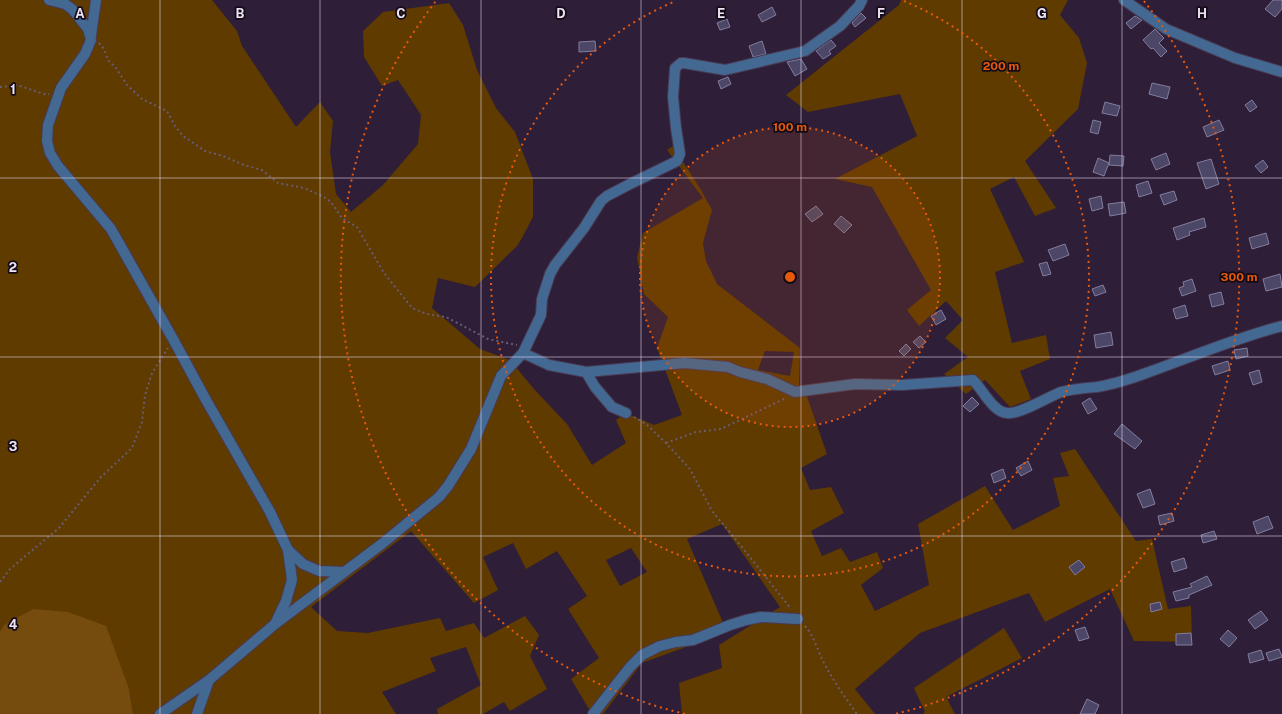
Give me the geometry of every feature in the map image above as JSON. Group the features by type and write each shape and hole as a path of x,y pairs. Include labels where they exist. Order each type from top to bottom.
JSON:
{"street":[{"path":"50,0 65,4 72,9 88,28 91,40"},
{"path":"96,0 91,40 85,54 61,88 48,125 47,141 50,153 58,166 111,229 270,512 288,550 292,580 286,601 276,624"},
{"path":"160,714 209,680 276,624 383,543 439,498 472,449 501,376 525,350 541,315 542,299 550,274 584,228 601,201 624,187 678,161 680,154 673,97 675,68 681,63 684,63 725,70 805,51 840,26 859,6 862,0"},
{"path":"1124,0 1166,29 1235,58 1282,72"},
{"path":"525,350 550,365 586,372 684,363 728,367 766,379 795,392 855,384 902,384 973,380 980,387 988,400 999,410 1008,414 1063,392 1100,386 1134,377 1217,345 1282,326"},
{"path":"586,372 595,387 612,406 626,412"},
{"path":"288,550 303,564 319,570 344,572"},
{"path":"593,714 642,654 660,646 693,640 730,624 746,620 761,617 798,619"},
{"path":"197,714 209,680"}],"path":[{"path":"91,40 101,44 108,60 116,68 127,85 142,99 167,111 175,126 184,136 205,151 262,170 278,183 304,188 324,197 331,202 342,218 357,227 384,274 412,308 427,314 446,317 488,339 525,350"},
{"path":"0,87 17,85 47,95 61,88"},
{"path":"0,582 10,569 59,528 101,477 132,448 142,422 145,394 152,373 173,339"},
{"path":"666,443 696,432 721,429 775,404 795,392"},
{"path":"626,412 646,424 666,443 690,470 712,511 798,619 809,630 840,692 857,714"}],"shaded area":[{"path":"0,0 212,0 237,31 242,46 296,127 320,102 333,121 330,152 336,194 351,212 383,185 418,144 421,115 398,80 382,86 364,57 363,31 383,12 449,3 463,25 477,70 496,108 515,132 533,179 533,217 517,246 475,287 438,278 432,308 480,349 510,360 534,389 567,424 592,465 626,443 616,420 626,413 654,425 682,415 657,348 668,317 644,294 637,257 643,233 703,198 667,150 673,146 712,210 703,243 706,261 717,284 800,348 799,387 805,391 827,454 801,468 810,490 831,487 844,513 811,531 822,556 841,548 850,562 877,552 883,568 861,585 875,611 929,585 918,524 985,486 1013,530 1060,506 1053,478 1069,476 1060,453 1075,449 1136,541 1152,539 1168,609 1191,606 1192,642 1134,641 1110,589 1045,622 1029,593 920,633 855,689 875,714 682,714 679,683 722,668 719,645 780,607 722,524 687,539 727,632 642,663 603,714 592,714 571,679 599,658 568,609 587,596 557,551 526,569 513,543 483,557 498,590 474,603 411,531 311,607 337,631 368,633 440,618 446,631 474,623 484,638 525,616 539,635 530,656 547,689 510,711 504,702 483,714 438,714 437,709 481,685 466,647 430,658 436,671 382,692 396,714 133,714 129,689 4,625 0,631","holes":["765,351 794,352 790,376 758,370","631,548 647,572 620,586 606,560"]},
{"path":"901,0 1068,0 1060,15 1079,38 1087,63 1078,109 1025,161 1056,208 1035,216 1014,177 990,189 1024,262 995,272 1012,343 1046,335 1050,359 1020,371 1031,399 1010,407 985,380 966,394 944,374 968,357 945,338 963,320 946,301 919,326 907,310 931,290 872,187 835,179 917,136 900,94 808,112 786,95 899,5"},
{"path":"33,609 68,612 106,626 129,689 133,714 0,714 0,631 4,625"},
{"path":"1004,628 1022,658 946,697 955,714 923,714 925,712 914,688"}],"building":[{"path":"1273,0 1282,0 1282,9 1275,17 1265,9"},
{"path":"772,7 776,15 762,22 758,15"},
{"path":"861,13 866,18 855,27 852,23"},
{"path":"1135,16 1142,20 1131,29 1126,23"},
{"path":"727,19 730,27 720,30 717,23"},
{"path":"1155,29 1164,38 1159,43 1167,51 1161,57 1143,40"},
{"path":"831,40 836,46 829,51 831,54 823,59 816,51"},
{"path":"595,41 596,51 579,52 579,42"},
{"path":"762,41 766,54 753,57 749,46"},
{"path":"801,59 807,69 795,76 787,62"},
{"path":"728,77 731,84 721,89 718,81"},
{"path":"1152,83 1170,87 1167,99 1149,94"},
{"path":"1252,100 1257,107 1250,112 1245,105"},
{"path":"1105,102 1120,106 1117,116 1102,113"},
{"path":"1093,120 1101,122 1098,134 1090,132"},
{"path":"1219,120 1224,130 1207,137 1203,127"},
{"path":"1166,153 1170,164 1156,170 1151,159"},
{"path":"1110,155 1124,156 1123,166 1109,165"},
{"path":"1098,158 1109,163 1104,176 1093,172"},
{"path":"1211,159 1219,184 1206,189 1197,163"},
{"path":"1263,160 1268,167 1261,173 1255,166"},
{"path":"1148,181 1152,193 1139,197 1136,185"},
{"path":"1174,191 1177,200 1164,205 1160,195"},
{"path":"1101,196 1103,208 1092,211 1089,199"},
{"path":"1124,202 1126,213 1110,216 1108,204"},
{"path":"816,206 823,214 812,222 805,214"},
{"path":"841,216 852,225 844,233 834,224"},
{"path":"1204,218 1206,227 1189,232 1190,235 1177,240 1173,228"},
{"path":"1266,233 1269,244 1252,249 1249,238"},
{"path":"1065,244 1069,255 1053,261 1048,250"},
{"path":"1047,262 1051,274 1043,276 1039,264"},
{"path":"1280,274 1282,287 1266,291 1263,279"},
{"path":"1192,279 1196,291 1182,296 1179,288 1184,286 1183,282"},
{"path":"1103,285 1106,292 1095,296 1092,289"},
{"path":"1221,292 1224,304 1212,307 1209,295"},
{"path":"1185,305 1188,316 1176,319 1173,309"},
{"path":"941,310 946,319 936,325 931,316"},
{"path":"1111,332 1113,345 1096,348 1094,335"},
{"path":"920,336 926,342 919,348 913,342"},
{"path":"906,344 911,349 904,356 899,351"},
{"path":"1247,348 1248,356 1236,359 1234,350"},
{"path":"1228,361 1230,370 1215,375 1212,366"},
{"path":"1259,370 1262,382 1253,385 1249,373"},
{"path":"972,397 979,404 970,412 963,406"},
{"path":"1090,398 1097,409 1088,414 1082,403"},
{"path":"1122,424 1142,441 1135,449 1114,434"},
{"path":"1028,461 1032,470 1021,476 1016,468"},
{"path":"1003,469 1006,478 994,483 991,474"},
{"path":"1150,489 1155,504 1143,508 1137,494"},
{"path":"1172,513 1174,521 1160,525 1158,516"},
{"path":"1268,516 1273,528 1257,534 1253,522"},
{"path":"1214,531 1217,539 1203,543 1201,535"},
{"path":"1184,558 1187,568 1174,572 1171,562"},
{"path":"1079,560 1085,567 1075,575 1069,567"},
{"path":"1207,576 1212,585 1189,595 1189,598 1176,601 1173,592 1192,587 1190,584"},
{"path":"1160,602 1162,609 1151,612 1150,604"},
{"path":"1261,611 1268,620 1255,629 1248,620"},
{"path":"1085,627 1089,638 1079,641 1075,630"},
{"path":"1228,630 1237,638 1229,647 1220,639"},
{"path":"1191,633 1192,645 1176,645 1176,634"},
{"path":"1279,649 1282,657 1269,661 1266,653"},
{"path":"1261,650 1264,659 1250,663 1248,654"},
{"path":"1087,699 1099,705 1095,714 1080,714"}]}
